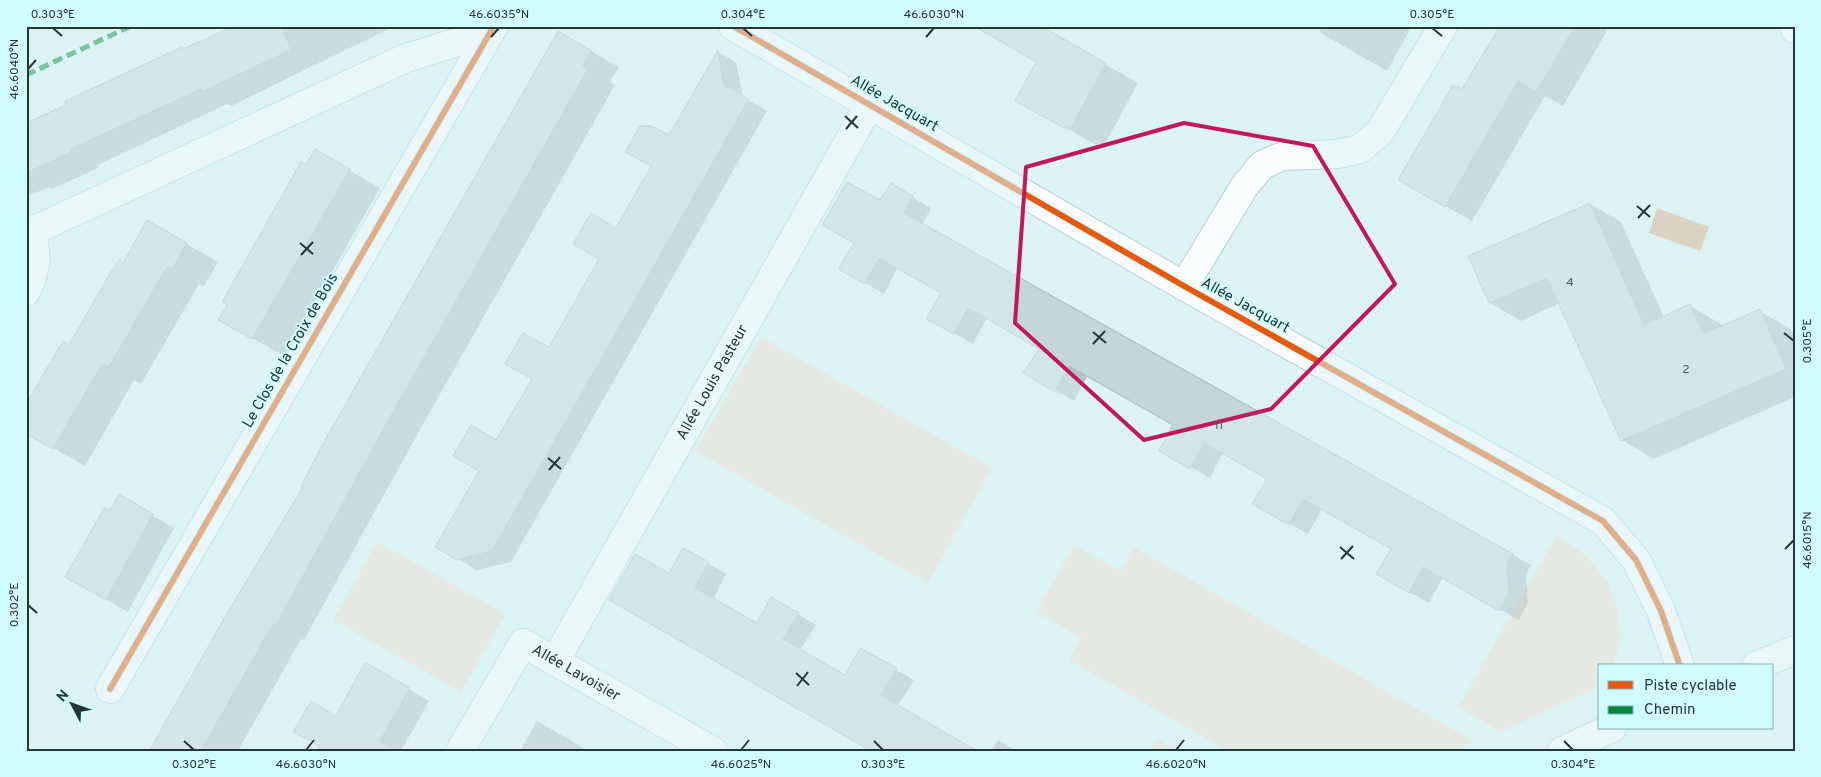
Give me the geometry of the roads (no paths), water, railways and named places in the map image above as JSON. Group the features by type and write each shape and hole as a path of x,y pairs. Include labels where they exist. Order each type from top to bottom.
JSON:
{"street":[{"name":"Allée Jacquart","path":"733,26 1184,286 1603,521 1636,560 1661,612 1679,664"},
{"path":"1184,286 1244,187 1262,165 1283,156 1337,154 1360,149 1380,132 1443,26"},
{"name":"Le Clos de la Croix de Bois","path":"26,292 34,274 37,253 28,233 406,58 492,29"},
{"name":"Le Clos de la Croix de Bois","path":"110,689 492,29"},
{"name":"Allée Louis Pasteur","path":"555,660 870,104"},
{"name":"Allée Lavoisier","path":"460,751 523,643 713,751"},
{"path":"1761,664 1795,650"},
{"path":"1562,751 1608,730"}]}
